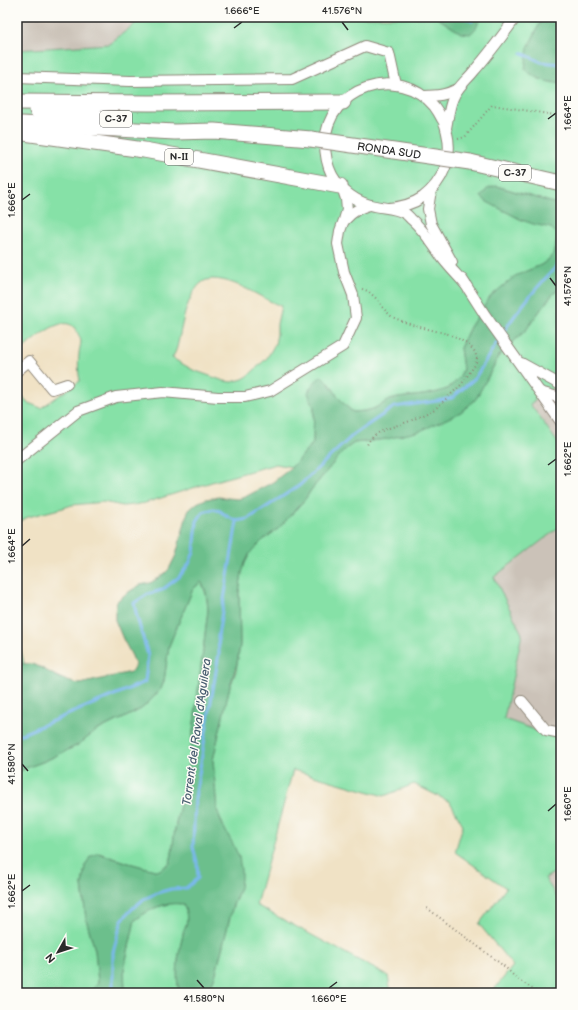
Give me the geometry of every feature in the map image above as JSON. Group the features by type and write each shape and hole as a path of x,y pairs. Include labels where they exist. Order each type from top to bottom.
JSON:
{"highway":[{"path":"17,102 149,104 343,102"},
{"name":"RONDA SUD","path":"17,109 175,125 214,131 311,139 470,162 561,183"},
{"name":"RONDA SUD","path":"17,123 175,132 214,131"},
{"name":"N-II","path":"17,132 144,150 342,188"}],"street":[{"path":"446,128 453,98 458,89 501,38 516,17"},
{"path":"17,77 130,81 292,79 365,46 389,53 396,84"},
{"name":"N-II","path":"389,208 400,207 412,203 422,198 431,190 439,180 445,167 449,141 446,128 435,106 424,96 411,89 396,84 382,84 368,87 355,93 343,102 335,112 329,124 325,150 327,163 332,175 342,188 355,199 370,205 404,212 413,220 465,284"},
{"path":"424,96 440,96 458,89"},
{"path":"17,460 78,412 116,397 163,392 218,397 245,397 270,392 343,346 356,318 353,295 344,272 338,244 340,231 347,210 346,199 342,188"},
{"name":"N-II","path":"431,190 428,209 431,224 465,284 485,315 561,422"},
{"path":"344,220 359,208 370,205"},
{"path":"17,371 29,361 52,389 67,384"},
{"path":"518,361 561,385"},
{"path":"540,392 561,398"},
{"path":"522,700 546,730 561,733"}],"path":[{"path":"449,141 465,137 492,105 561,116"},
{"path":"351,291 362,289 368,291 379,301 392,317 412,325 448,334 470,346 475,352 477,358 475,365 461,385 435,410 376,434 369,441 366,447"},
{"path":"427,908 506,967 515,977 538,993"}],"shaded area":[{"path":"17,17 135,17 135,24 109,44 17,50"},
{"path":"561,382 561,447 530,404"},
{"path":"561,526 561,739 504,719 522,634 494,577"},
{"path":"561,869 561,904 544,878"}],"green space":[{"path":"135,17 436,17 461,33 479,22 479,17 543,17 528,48 539,79 554,83 561,82 561,203 557,204 497,186 497,207 522,220 551,228 557,234 556,244 553,254 548,260 541,265 524,272 491,296 470,327 460,348 463,369 459,378 447,389 423,395 398,398 390,400 373,409 353,412 339,398 329,382 310,400 314,407 313,443 292,467 276,464 145,503 123,506 103,502 72,505 28,517 17,523 17,388 26,402 41,408 80,381 78,364 81,341 76,330 70,325 63,324 46,331 17,354 17,50 109,44 135,24","holes":["212,279 231,282 281,306 275,344 267,358 248,376 232,382 224,381 193,370 172,358 177,348 186,311 193,293 204,281"]},
{"path":"436,17 479,17 477,27 470,34 461,33"},
{"path":"543,17 561,17 561,82 542,80 525,70 528,48"},
{"path":"496,186 557,204 561,203 561,287 552,295 526,330 500,354 476,399 461,412 420,431 387,439 354,443 340,455 306,498 279,528 263,540 250,553 245,563 239,592 240,645 213,760 217,810 223,826 239,857 241,879 240,888 233,905 216,973 208,993 180,993 177,980 178,964 181,940 187,922 187,916 183,904 169,904 157,907 135,920 124,969 125,993 90,993 98,982 95,950 86,919 82,885 85,866 90,857 98,853 158,871 170,863 177,816 187,780 208,610 204,588 201,582 193,589 169,646 164,681 161,689 148,703 141,709 96,731 78,745 17,773 17,665 33,664 62,679 80,684 131,672 135,665 115,620 117,601 140,585 150,583 157,579 169,569 176,555 188,511 197,503 206,499 218,497 238,499 245,497 273,482 292,467 313,443 314,407 308,393 314,383 322,376 344,404 353,412 373,409 390,400 398,398 438,392 447,389 459,378 463,369 460,348 470,327 491,296 515,276 541,265 548,260 553,254 556,244 557,234 551,228 522,220 487,202 481,197 487,189"},
{"path":"561,287 561,382 530,404 561,447 561,526 494,577 522,634 504,719 561,739 561,869 545,878 561,904 561,993 491,993 513,966 479,924 506,888 455,852 463,825 450,802 414,784 384,796 293,770 256,905 388,976 391,993 208,993 216,973 233,905 237,897 227,835 217,810 213,760 229,690 236,671 240,645 239,592 242,573 250,553 263,540 279,528 347,448 354,443 387,439 486,381 500,354 526,330 552,295"},
{"path":"201,582 206,595 208,610 187,780 176,823 170,864 158,871 99,853 85,866 82,885 86,919 95,950 98,982 90,993 17,993 17,773 78,745 96,731 141,709 148,703 161,689 164,681 169,646 193,589"},
{"path":"17,604 19,643 24,663 17,665"},
{"path":"174,903 183,904 187,916 187,922 181,940 178,964 177,980 180,993 125,993 124,969 135,920 152,908"}],"waterway":[{"path":"464,17 472,21"},
{"path":"522,53 541,62 561,64"},
{"path":"502,334 530,296 561,262"},
{"path":"237,521 248,519 300,485 353,435 394,407 452,398 475,378 499,339"},
{"path":"17,736 145,682 148,655 134,603 148,594 162,590 179,577 189,564 194,552 197,521 203,512 214,509 237,521"},
{"name":"Torrent del Raval d'Aguilera","path":"113,993 113,952 122,920 144,899 171,889 186,888 198,878 197,862 193,847 195,798 219,653 218,636 237,521"}]}
